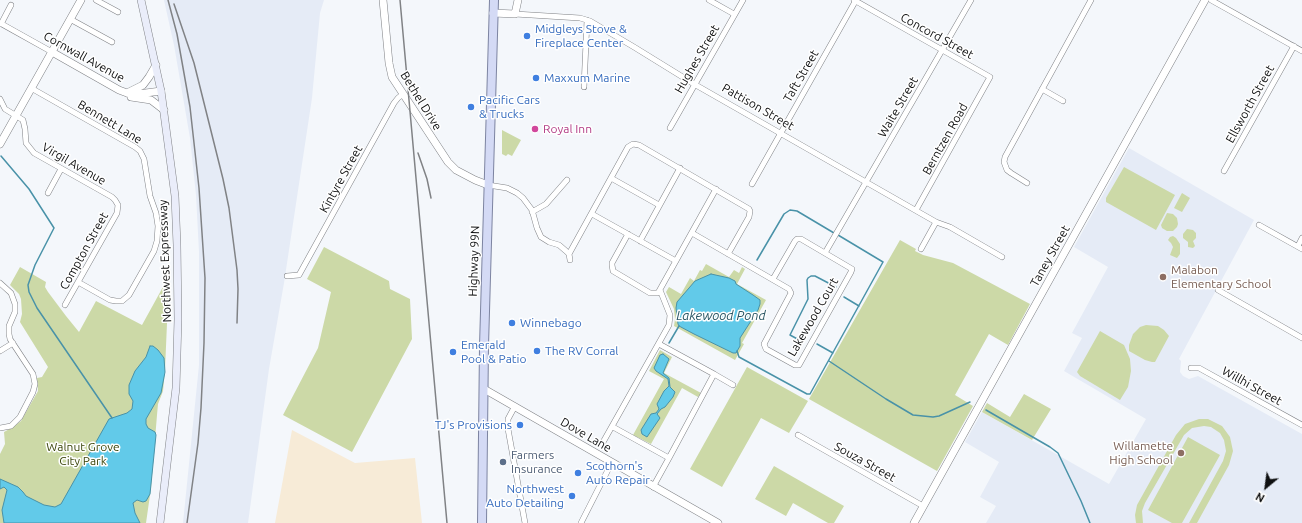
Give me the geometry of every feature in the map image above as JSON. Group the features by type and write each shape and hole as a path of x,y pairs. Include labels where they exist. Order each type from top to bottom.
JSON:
{"main road":[{"name":"Northwest Expressway","path":"141,0 161,91 175,196 178,319 176,388 160,523"},
{"name":"Highway 99N","path":"482,523 488,185 494,0"}],"street":[{"path":"0,144 81,0"},
{"path":"96,0 118,12"},
{"name":"Bethel Drive","path":"383,0 392,76 448,162 456,170 488,185"},
{"path":"515,14 518,0"},
{"path":"709,0 734,14"},
{"name":"Hughes Street","path":"670,128 742,0"},
{"name":"Concord Street","path":"855,0 990,77"},
{"name":"Taft Street","path":"752,184 855,0"},
{"name":"Waite Street","path":"825,253 971,0"},
{"path":"1027,183 1007,170 1004,162 1005,157 1090,0"},
{"name":"Taney Street","path":"914,523 1205,0"},
{"path":"1211,0 1302,51"},
{"path":"1,23 12,5"},
{"name":"Pattison Street","path":"493,13 580,18 587,20 694,84 936,222 950,227 1002,257"},
{"path":"70,18 112,42"},
{"path":"584,88 587,20"},
{"name":"Cornwall Avenue","path":"1,23 119,90 127,93 138,94 161,91"},
{"name":"Ellsworth Street","path":"1224,171 1294,46"},
{"path":"156,65 143,85 127,93 132,97 151,100 164,110"},
{"name":"Berntzen Road","path":"916,210 990,77"},
{"name":"Bennett Lane","path":"31,88 135,146 140,151 144,159 150,196 158,219 158,236 154,251 129,295 122,301 110,300 78,282"},
{"path":"1042,89 1063,101"},
{"name":"Kintyre Street","path":"287,276 299,276 394,103 403,94"},
{"name":"Virgil Avenue","path":"0,99 5,109 21,118 24,122 26,143 31,150 61,169 112,197 118,205"},
{"path":"488,185 507,188 523,198 532,212 541,237 563,248 570,257 628,148 633,144 639,145 747,206 750,211 749,217 728,254"},
{"path":"640,241 680,168"},
{"path":"48,193 61,169"},
{"path":"611,178 660,205"},
{"path":"532,212 546,204 567,180"},
{"path":"628,234 612,263 613,271 650,293 656,294 660,290 716,189"},
{"name":"Compton Street","path":"65,306 117,213 118,205"},
{"path":"592,214 676,261"},
{"path":"921,249 936,222"},
{"path":"1259,225 1300,248 1302,238"},
{"name":"Lakewood Court","path":"692,233 787,288 791,293 764,342 764,347 795,365 799,365 852,270 801,239 796,240 773,279"},
{"path":"0,283 11,293 15,304 15,312 9,334 34,378 34,388 20,417 6,428 0,428"},
{"path":"602,444 668,329 670,318 660,290"},
{"path":"1218,290 1302,338"},
{"path":"0,351 13,343"},
{"path":"659,344 733,385"},
{"name":"Willhi Street","path":"1191,368 1199,368 1302,424"},
{"path":"653,487 714,374"},
{"name":"Dove Lane","path":"484,389 718,523"},
{"path":"515,406 508,419 508,430 525,523"},
{"path":"613,427 668,458"},
{"name":"Souza Street","path":"798,435 924,506"},
{"path":"581,523 612,462"}],"shaded area":[{"path":"164,0 324,0 320,13 312,98 284,283 269,369 248,523 183,523 199,365 199,252 196,195 190,138 174,45"},
{"path":"1129,148 1254,220 1179,359 1181,361 1180,372 1183,376 1189,379 1198,376 1302,434 1302,523 986,523 996,506 980,497 999,462 965,442 982,412 1109,484 1146,419 1064,371 1082,338 1072,333 1108,267 1074,247"},
{"path":"292,430 355,463 415,458 422,523 275,523"}],"green space":[{"path":"502,130 521,140 512,156 502,154"},
{"path":"1124,167 1175,195 1156,230 1106,202 1106,198"},
{"path":"1182,193 1190,198 1182,212 1174,208"},
{"path":"1167,213 1173,214 1177,218 1178,224 1173,231 1167,231 1162,228 1161,225"},
{"path":"1187,229 1193,230 1196,233 1196,238 1193,241 1195,246 1193,248 1188,247 1188,242 1183,238 1183,234"},
{"path":"1173,236 1180,244 1180,254 1177,258 1170,255 1173,247 1168,240"},
{"path":"900,240 916,249 915,251 923,255 953,263 1030,304 1008,345 989,334 955,395 973,406 937,471 809,399"},
{"path":"324,247 389,281 390,289 410,299 412,339 352,452 283,415 318,348 331,292 307,279"},
{"name":"Lakewood Pond","path":"706,264 729,277 734,270 739,273 742,267 745,269 737,284 766,300 742,343 744,344 735,360 674,326 674,309 666,292 669,287 681,294 690,278 694,281 700,270 702,271"},
{"name":"Walnut Grove City Park","path":"20,267 46,282 45,287 48,292 79,332 96,301 142,325 169,276 165,370 163,391 158,404 151,488 146,523 0,523 0,454 5,444 4,432 21,421 38,391 37,378 42,377 48,367 20,322 22,314 21,299 19,294 10,285"},
{"path":"1146,325 1158,326 1169,336 1155,362 1145,360 1129,351 1129,345 1133,334 1140,327"},
{"path":"1100,331 1124,345 1130,359 1131,371 1128,387 1120,400 1080,376 1077,372"},
{"path":"660,350 672,357 664,373 701,393 698,397 682,388 651,444 633,435 664,379 649,371"},
{"path":"747,367 808,401 789,433 761,418 722,487 690,469"},
{"path":"1024,394 1051,409 1032,440 982,412 987,403 1010,417"},
{"path":"1199,419 1208,419 1222,426 1230,437 1233,451 1229,465 1197,523 1189,523 1223,461 1226,451 1224,440 1220,433 1211,427 1204,426 1192,428 1184,435 1145,503 1142,511 1143,523 1136,523 1135,515 1137,505 1176,435 1185,424"},
{"path":"1188,437 1220,455 1182,523 1172,523 1148,510"},
{"path":"774,466 844,506 834,523 828,523 793,503 786,516 755,499"}],"water":[{"name":"Lakewood Pond","path":"711,274 735,281 736,284 760,300 758,310 740,338 740,346 736,353 733,353 694,334 678,324 676,308 677,302 695,281"},
{"path":"150,346 153,346 158,350 164,358 165,372 161,393 146,419 148,428 155,432 156,435 150,494 146,501 143,502 137,500 133,503 135,513 140,523 4,523 2,510 7,490 4,487 0,489 0,479 18,487 26,496 44,505 55,507 61,504 109,419 127,413 132,409 133,401 129,394 129,385 135,371 146,357"},
{"path":"663,354 669,359 663,373 669,378 670,387 675,392 665,407 657,414 660,418 647,437 642,434 641,430 651,414 656,413 659,409 657,404 664,391 669,386 668,379 654,368 660,355"}],"waterway":[{"path":"1,156 29,189 54,228 35,265 28,285 29,292 37,308 112,418"},
{"path":"757,260 784,214 790,210 797,211 834,233"},
{"path":"737,351 739,357 807,394 810,394 883,262 838,235"},
{"path":"803,342 790,335 808,299 808,278 815,276 836,287"},
{"path":"844,297 859,306"},
{"path":"669,343 679,326"},
{"path":"817,344 833,353"},
{"path":"829,361 913,415 933,417 939,416 970,402"},
{"path":"986,410 1058,453 1090,523"}],"railway":[{"path":"168,0 177,34 190,107 199,188 205,278 201,408 198,443 187,523"},
{"path":"400,0 447,523"},
{"path":"174,4 194,63 229,208 237,270 237,323"},
{"path":"418,153 427,179 431,198"}],"place":[{"name":"Midgleys Stove & Fireplace Center","path":"527,36"},
{"name":"Maxxum Marine","path":"536,78"},
{"name":"Pacific Cars & Trucks","path":"471,107"},
{"name":"Royal Inn","path":"535,129"},
{"name":"Malabon Elementary School","path":"1163,277"},
{"name":"Winnebago","path":"512,323"},
{"name":"The RV Corral","path":"537,351"},
{"name":"Emerald Pool & Patio","path":"453,352"},
{"name":"TJ's Provisions","path":"520,425"},
{"name":"Willamette High School","path":"1181,453"},
{"name":"Farmers Insurance","path":"503,462"},
{"name":"Scothorn's Auto Repair","path":"578,473"},
{"name":"Northwest Auto Detailing","path":"572,496"}]}
